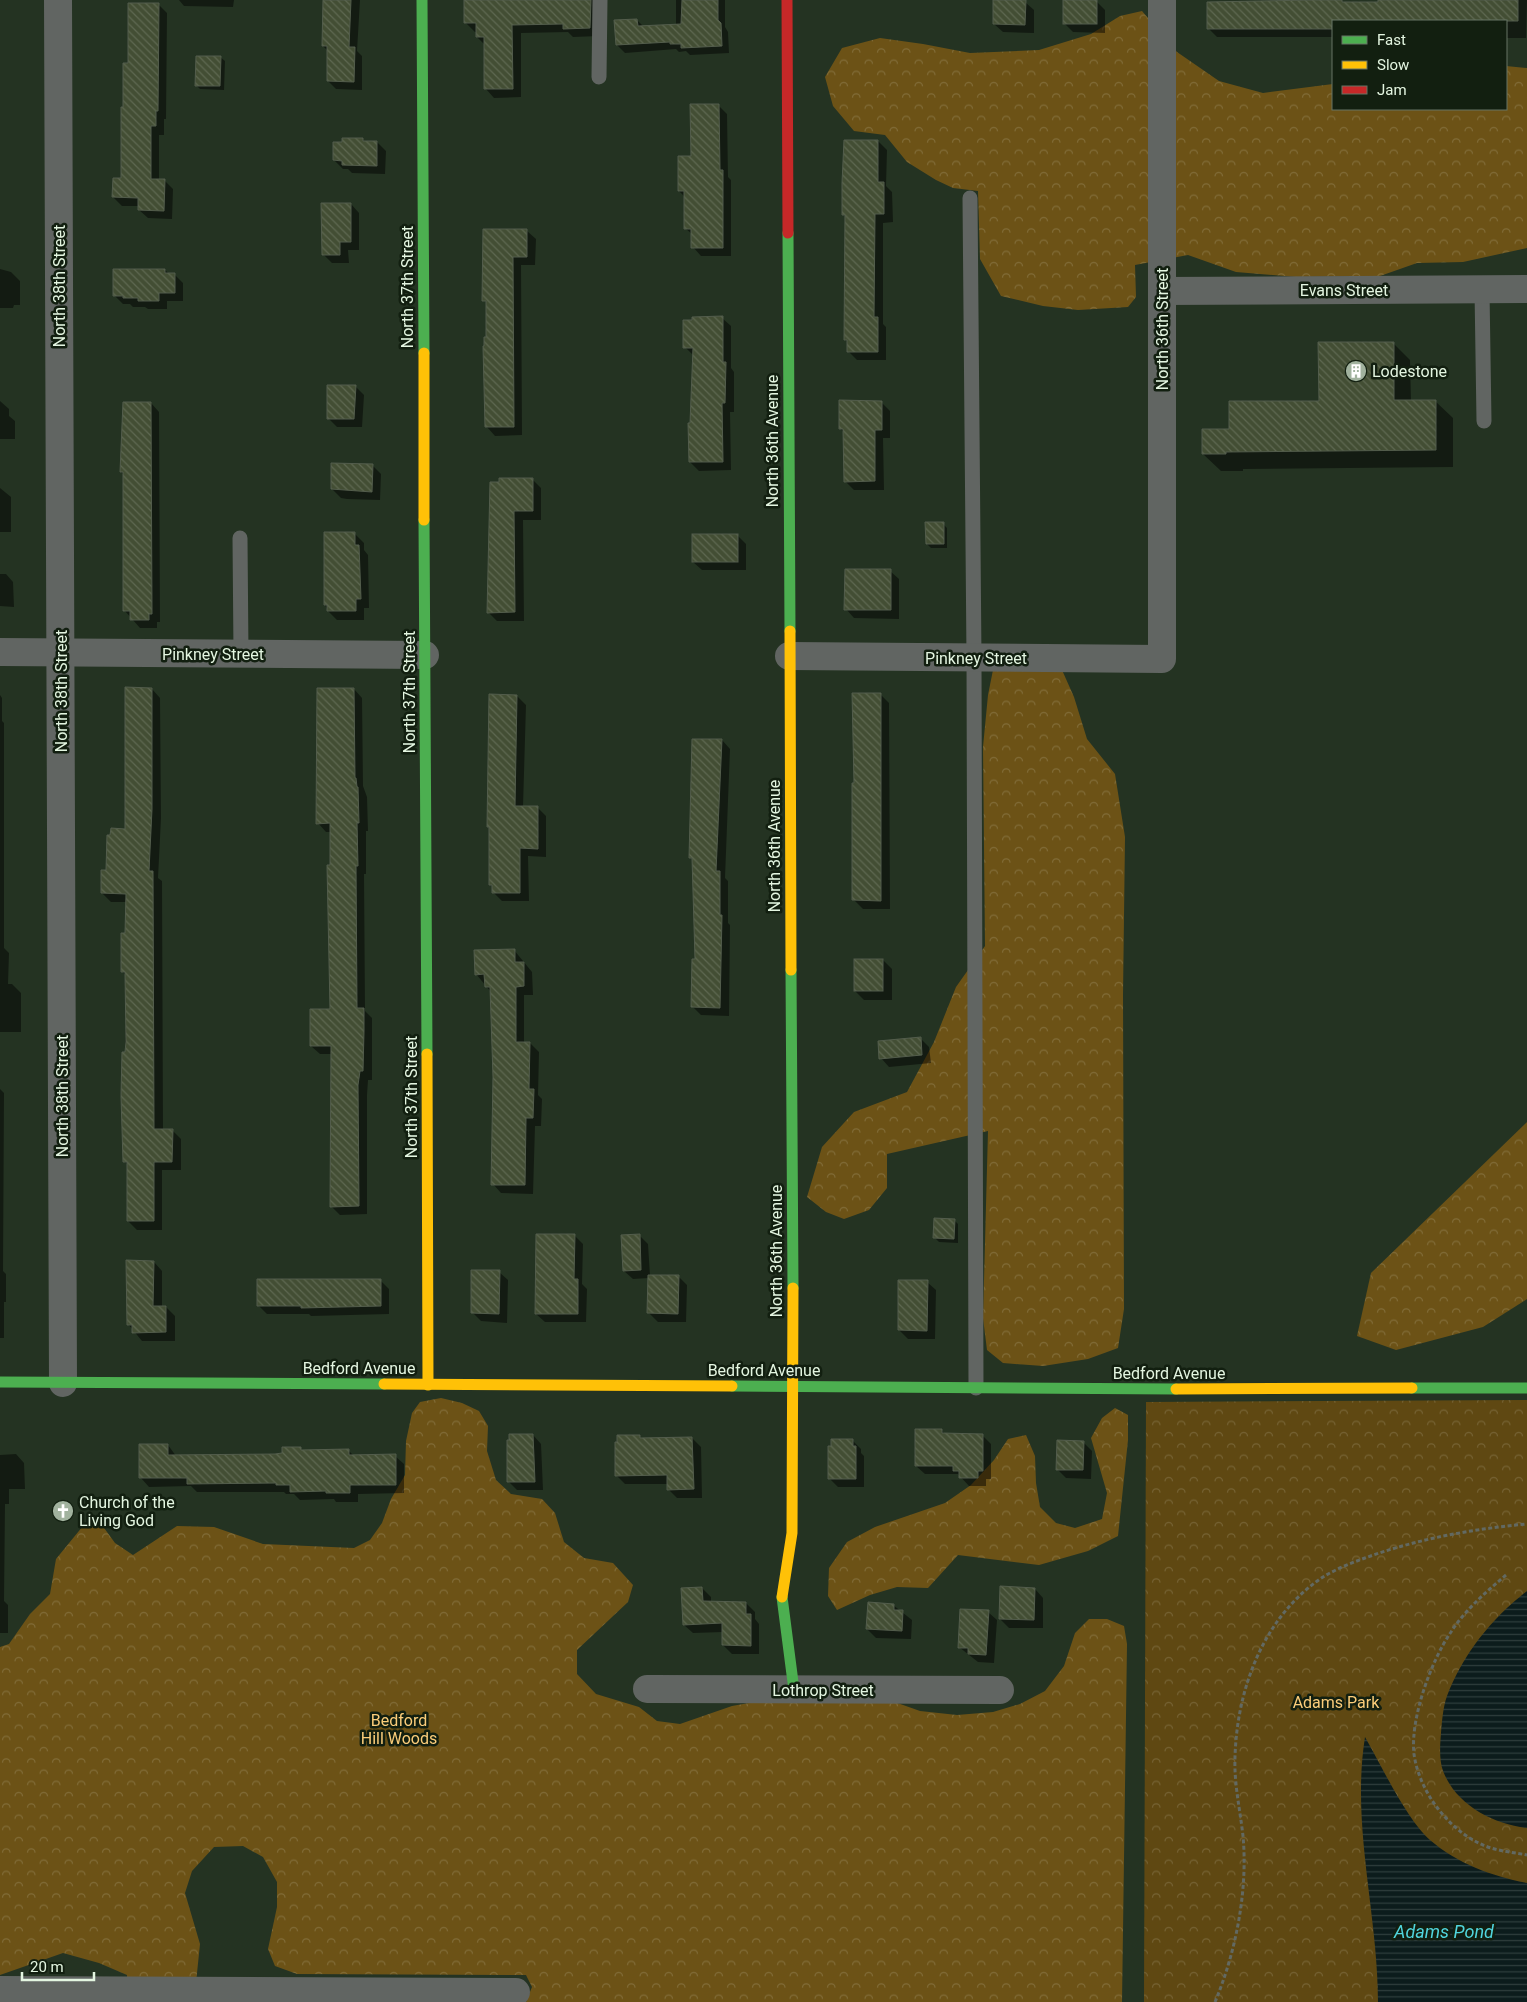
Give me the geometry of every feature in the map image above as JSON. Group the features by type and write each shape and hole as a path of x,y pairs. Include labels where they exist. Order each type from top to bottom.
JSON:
{"street":[{"name":"North 38th Street","path":"58,0 62,1383"},
{"name":"North 37th Street","path":"422,0 428,1385"},
{"name":"North 36th Avenue","path":"786,0 793,1386 792,1533 782,1598 794,1690"},
{"name":"North 36th Street","path":"1162,0 1162,659"},
{"name":"Evans Street","path":"1162,291 1527,289"},
{"name":"Pinkney Street","path":"0,652 425,655"},
{"name":"Pinkney Street","path":"789,656 1162,659"},
{"name":"Bedford Avenue","path":"0,1382 1150,1389 1527,1388"},
{"name":"Lothrop Street","path":"646,1689 1000,1690"},
{"path":"0,1990 516,1992"}],"lane":[{"path":"599,77 600,0"},
{"path":"970,198 974,658 976,1388"},
{"path":"1482,290 1484,421"},
{"path":"240,538 241,654"}],"path":[{"path":"1215,2002 1225,1978 1234,1942 1243,1873 1243,1836 1235,1785 1235,1755 1239,1720 1244,1693 1255,1659 1265,1638 1279,1619 1299,1598 1323,1577 1347,1565 1400,1546 1427,1539 1527,1524"},
{"path":"1506,1575 1481,1597 1464,1616 1451,1632 1441,1649 1429,1674 1422,1695 1415,1734 1414,1754 1424,1786 1433,1802 1447,1819 1481,1844 1527,1855"}],"green space":[{"path":"1142,11 1177,52 1219,81 1263,93 1332,84 1332,110 1507,110 1507,66 1527,68 1527,248 1463,262 1417,263 1380,276 1296,277 1236,272 1188,255 1135,265 1136,297 1128,307 1078,310 1043,306 1001,296 980,259 978,191 953,188 936,180 907,162 885,135 854,131 833,106 825,77 842,48 880,38 970,53 1039,50 1091,34 1120,16"},
{"path":"993,670 1062,670 1074,697 1087,739 1115,774 1125,837 1123,995 1124,1309 1118,1348 1088,1359 1043,1366 1003,1363 987,1350 983,1318 988,1131 887,1154 887,1188 869,1210 844,1219 826,1212 807,1197 822,1147 854,1112 907,1092 934,1042 956,987 985,946 983,747 988,695"},
{"path":"1527,1122 1527,1299 1483,1327 1396,1350 1357,1336 1371,1273"},
{"name":"Bedford Hill Woods","path":"441,1398 462,1403 479,1411 488,1426 487,1451 496,1480 511,1494 542,1499 555,1513 564,1542 584,1558 613,1563 633,1585 628,1602 577,1650 577,1674 596,1694 639,1707 657,1721 680,1724 732,1706 760,1701 889,1700 920,1711 957,1715 993,1712 1020,1704 1045,1691 1064,1666 1075,1633 1089,1619 1107,1619 1124,1626 1127,1644 1122,2002 526,2002 532,1987 526,1975 297,1974 275,1966 268,1949 277,1907 277,1882 263,1857 243,1846 214,1847 192,1871 185,1893 200,1944 194,2002 127,2002 127,1975 99,1963 63,1953 0,1975 0,1647 9,1644 30,1614 50,1594 56,1559 83,1526 99,1521 115,1543 133,1555 177,1526 214,1527 263,1544 354,1548 370,1540 382,1523 391,1499 405,1475 406,1441 412,1413 420,1402"},
{"name":"Adams Park","path":"1527,1400 1527,2002 1144,2002 1146,1402"},
{"path":"1115,1408 1128,1415 1128,1440 1118,1536 1088,1551 1039,1565 958,1555 928,1588 897,1587 870,1595 837,1610 828,1596 829,1568 847,1542 875,1527 945,1503 971,1485 994,1460 1008,1439 1026,1435 1035,1456 1036,1483 1040,1507 1056,1523 1075,1528 1102,1519 1107,1493 1091,1438 1102,1418"}],"water":[{"path":"1527,1591 1527,1828 1501,1822 1477,1811 1466,1803 1449,1783 1443,1771 1440,1752 1447,1696 1461,1666 1470,1651 1491,1625"},
{"name":"Adams Pond","path":"1365,1737 1412,1819 1430,1840 1452,1856 1476,1868 1501,1877 1527,1883 1527,2002 1378,2002 1377,1969 1361,1803"}],"building":[{"path":"323,0 351,0 349,47 355,47 354,82 327,81 327,46 322,46"},
{"path":"464,0 591,0 590,28 563,29 563,24 512,25 513,89 484,89 484,37 476,37 476,23 464,23"},
{"path":"682,0 718,0 718,20 721,23 722,46 681,48 681,44 670,44 670,42 616,45 614,20 637,19 638,26 681,24"},
{"path":"993,0 1026,0 1025,25 993,24"},
{"path":"1063,0 1097,0 1097,24 1063,24"},
{"path":"1518,0 1518,21 1332,20 1332,29 1207,29 1207,2"},
{"path":"128,3 159,3 158,111 156,111 156,126 151,126 151,179 165,179 164,211 138,210 138,198 112,197 113,178 121,178 121,107 123,107 123,63 128,63"},
{"path":"196,56 221,56 220,86 195,86"},
{"path":"690,104 719,104 720,170 723,170 723,248 691,248 691,229 684,229 684,191 678,191 678,156 691,156"},
{"path":"342,138 363,138 363,141 377,141 377,166 342,165 342,161 333,160 333,142 342,142"},
{"path":"844,140 878,140 878,182 884,182 884,214 875,214 874,317 878,317 878,352 847,352 847,340 844,340 845,215 842,215 842,183"},
{"path":"321,203 351,203 351,242 340,242 340,255 322,255"},
{"path":"483,229 527,229 527,257 513,257 514,427 485,427 483,346 484,337 486,337 486,301 482,301"},
{"path":"113,269 165,269 165,273 175,273 175,293 159,293 159,301 138,301 138,298 113,296"},
{"path":"723,316 723,362 726,362 725,403 722,403 723,462 689,462 688,423 690,423 693,348 683,348 683,320 692,320 692,317"},
{"name":"Lodestone","path":"1318,342 1394,342 1394,400 1436,400 1436,450 1226,452 1226,454 1202,454 1202,429 1229,429 1229,401 1319,401"},
{"path":"327,385 356,385 354,419 327,419"},
{"path":"839,400 882,401 882,430 875,430 875,481 844,482 843,429 839,429"},
{"path":"123,402 151,402 152,614 149,614 149,620 130,620 130,611 123,611 123,472 120,472"},
{"path":"331,463 373,464 372,492 331,489"},
{"path":"499,478 533,478 533,511 514,511 515,612 487,613 490,482 499,482"},
{"path":"925,522 944,522 944,544 926,544"},
{"path":"324,532 355,532 355,545 359,545 361,599 356,599 356,611 327,611 327,605 324,605"},
{"path":"692,534 738,534 738,562 692,562"},
{"path":"845,569 891,569 891,610 844,610"},
{"path":"125,687 152,688 152,809 149,871 153,871 154,1129 173,1129 172,1162 154,1162 154,1221 127,1221 127,1162 123,1162 121,1096 122,1052 125,1052 126,1042 125,972 121,972 121,933 125,933 126,894 101,893 101,870 106,870 107,835 110,835 111,828 125,829"},
{"path":"317,688 354,688 355,778 358,787 359,823 357,823 358,866 356,866 357,1008 364,1008 363,1071 360,1071 358,1085 359,1206 330,1207 331,1046 310,1046 310,1009 330,1009 327,865 330,865 330,823 316,824"},
{"path":"852,693 881,693 881,901 852,900 852,783 854,783"},
{"path":"489,694 517,695 515,806 538,806 538,849 520,848 520,893 492,893 492,885 489,885 489,827 487,827"},
{"path":"692,739 722,739 716,871 720,871 720,915 722,915 720,1008 691,1007 692,959 695,959 692,858 689,858"},
{"path":"515,949 515,962 524,962 524,986 516,987 516,1042 530,1042 529,1089 534,1089 533,1118 526,1118 525,1185 491,1185 493,1077 490,987 485,987 484,974 475,975 474,950"},
{"path":"854,959 883,959 883,991 854,991"},
{"path":"921,1037 922,1055 879,1059 878,1041"},
{"path":"934,1218 955,1219 954,1239 933,1238"},
{"path":"536,1234 575,1234 574,1279 578,1279 578,1314 535,1314"},
{"path":"640,1234 641,1270 623,1271 621,1235"},
{"path":"126,1260 154,1261 153,1306 166,1306 166,1332 132,1333 132,1325 127,1325"},
{"path":"471,1270 500,1270 499,1314 471,1313"},
{"path":"648,1275 679,1275 678,1314 647,1313"},
{"path":"257,1279 381,1279 381,1306 301,1308 301,1306 257,1306"},
{"path":"898,1280 928,1280 927,1331 898,1330"},
{"path":"915,1429 942,1429 942,1433 983,1434 983,1471 978,1471 978,1478 959,1478 959,1471 953,1471 953,1466 915,1466"},
{"path":"509,1434 533,1434 535,1482 507,1482 507,1440 509,1440"},
{"path":"617,1435 640,1435 640,1438 692,1437 694,1489 667,1490 667,1475 615,1476 615,1442 617,1442"},
{"path":"831,1439 853,1439 853,1446 856,1446 856,1479 828,1479 828,1446 831,1446"},
{"path":"1057,1440 1084,1441 1083,1470 1056,1470"},
{"path":"139,1444 168,1444 168,1455 275,1454 282,1453 282,1447 301,1447 301,1450 349,1449 349,1455 396,1454 396,1485 350,1485 350,1493 326,1493 326,1491 290,1492 290,1485 276,1485 276,1483 187,1484 187,1478 139,1478"},
{"path":"1000,1586 1035,1588 1034,1620 999,1619"},
{"path":"702,1587 703,1601 746,1602 746,1614 751,1614 751,1646 722,1645 722,1623 683,1625 681,1588"},
{"path":"868,1602 894,1604 894,1610 903,1610 902,1631 866,1629"},
{"path":"960,1609 989,1610 986,1655 968,1654 968,1648 958,1648"}],"traffic: fast":[{"path":"422,0 424,353"},
{"path":"788,233 790,631"},
{"path":"424,520 427,1054"},
{"path":"791,970 793,1288"},
{"path":"0,1382 384,1384"},
{"path":"732,1386 1176,1389"},
{"path":"1412,1388 1527,1388"},
{"path":"782,1597 794,1690"}],"traffic: slow":[{"path":"424,353 424,520"},
{"path":"790,631 791,970"},
{"path":"427,1054 428,1385"},
{"path":"782,1597 792,1533 793,1288"},
{"path":"384,1384 732,1386"},
{"path":"1176,1389 1412,1388"}],"traffic: jam":[{"path":"787,0 788,233"}],"place":[{"name":"Lodestone","path":"1356,371"},
{"name":"Church of the Living God","path":"63,1511"}]}
